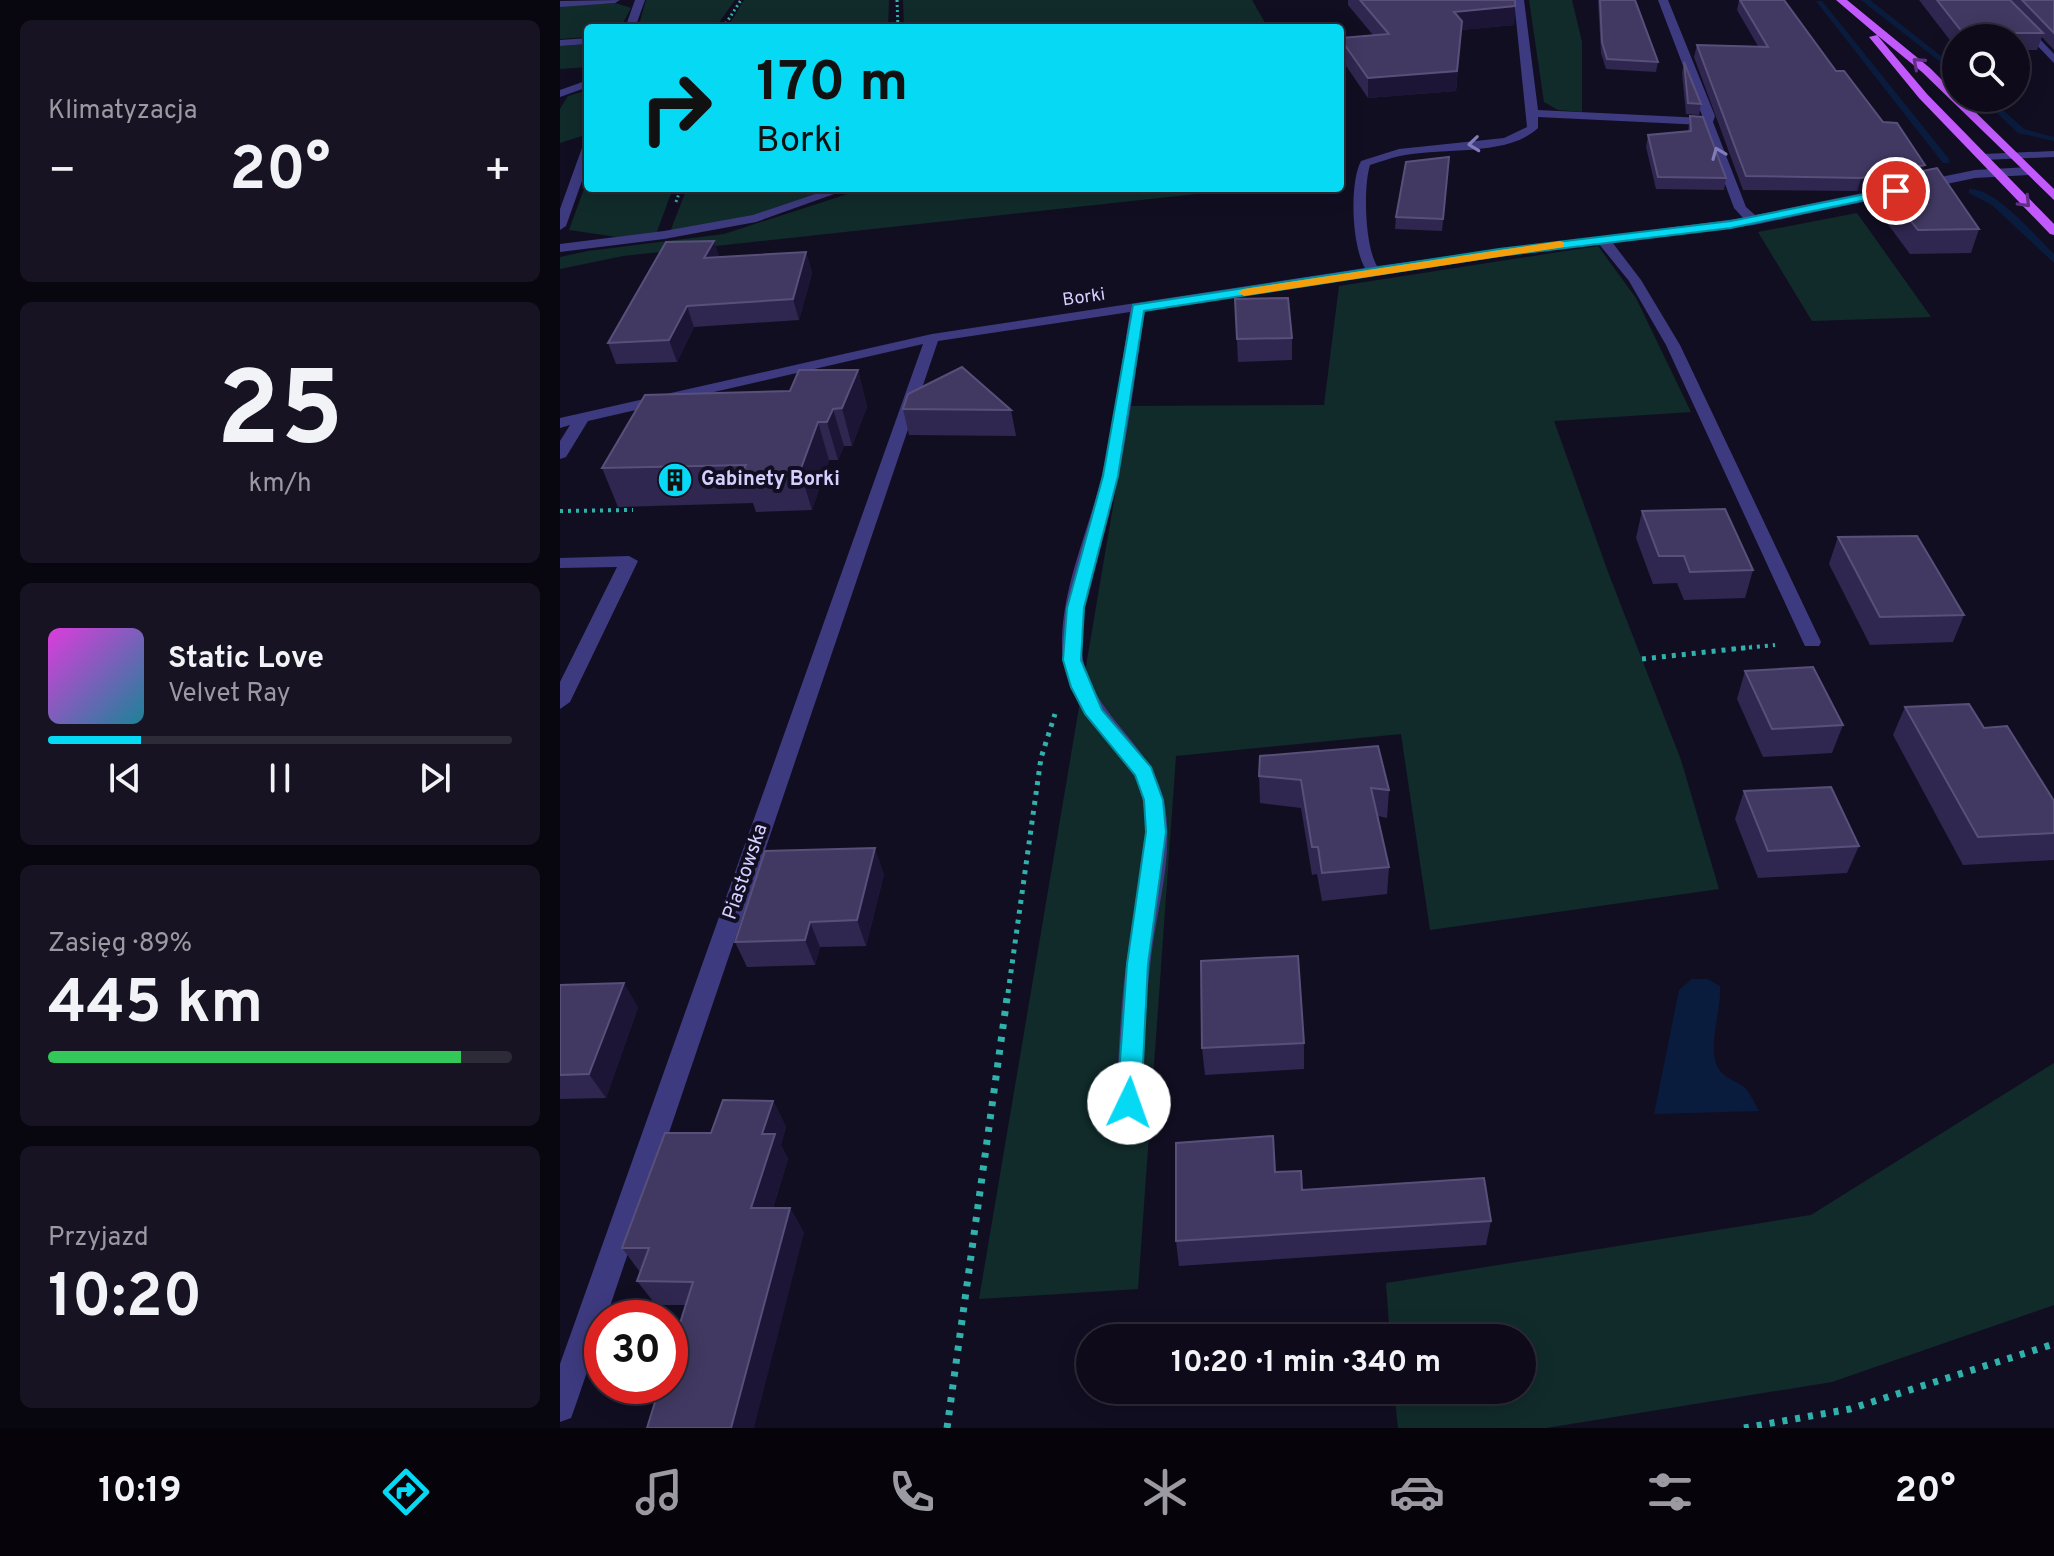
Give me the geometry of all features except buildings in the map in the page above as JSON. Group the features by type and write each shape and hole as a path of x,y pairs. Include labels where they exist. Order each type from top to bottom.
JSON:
{"main road":[{"path":"1841,0 1923,67 2054,196"},
{"path":"1861,18 1903,73 2054,231"}],"street":[{"path":"560,4 615,0"},
{"path":"631,24 640,0"},
{"path":"1374,272 1364,255 1360,172 1365,163 1391,154 1519,137 1532,128 1533,113 1519,0"},
{"path":"1663,0 1710,116 1707,122 1740,208 1754,221"},
{"path":"1998,0 2054,60"},
{"path":"560,43 584,41"},
{"path":"560,94 584,85"},
{"path":"1533,113 1707,122"},
{"path":"1983,157 2054,154"},
{"path":"560,226 575,170 584,155"},
{"name":"Borki","path":"560,423 932,338 1374,272 1754,221 1961,176 2029,171"},
{"path":"560,248 664,235 756,218 833,192"},
{"path":"1603,240 1626,265 1651,302 1812,642"},
{"path":"1129,1103 1138,964 1156,832 1153,800 1144,772 1094,714 1080,687 1072,660 1075,608 1110,476 1138,308"},
{"name":"Piastowska","path":"560,1407 932,338"},
{"path":"560,454 582,418"},
{"path":"560,563 629,561 560,702"}],"path":[{"path":"726,24 741,0"},
{"path":"897,0 898,24"},
{"path":"560,511 633,510"},
{"path":"1642,659 1812,642"},
{"path":"947,1428 1041,758 1072,660"},
{"path":"1744,1428 1850,1409 2054,1344"}],"green space":[{"path":"646,0 735,0 718,24 639,24"},
{"path":"744,0 889,0 888,24 729,24"},
{"path":"903,0 1252,0 1266,24 904,24"},
{"path":"1529,0 1572,0 1582,42 1582,112 1558,110 1544,102"},
{"path":"615,3 631,8 623,24 584,24 584,37 560,39 560,6"},
{"path":"584,44 584,67 560,69 560,46"},
{"path":"584,91 584,130 582,136 560,143 560,109 568,96"},
{"path":"584,189 584,192 672,192 656,234 617,237 569,230"},
{"path":"685,192 822,192 729,224 670,232"},
{"path":"854,192 1215,192 623,256 560,269 560,257 588,251 724,234"},
{"path":"1857,213 1931,317 1812,321 1758,232"},
{"path":"1598,246 1636,298 1691,412 1554,421 1608,572 1681,760 1719,889 1430,930 1401,734 1176,756 1138,1289 979,1299 1130,406 1324,405 1339,286"},
{"path":"2054,1063 2054,1305 1832,1382 1546,1428 1398,1428 1395,1404 1536,1404 1536,1324 1389,1324 1386,1283 1811,1215"}],"water":[{"path":"1692,979 1707,979 1720,986 1714,1041 1716,1062 1723,1074 1746,1089 1759,1111 1654,1114 1679,990"}],"waterway":[{"path":"1865,0 1942,61"},
{"path":"1819,3 1946,161"},
{"path":"2000,112 2021,131 2053,139"},
{"path":"1972,191 1995,203 2054,260"}],"slow traffic":[{"path":"1244,292 1560,245"}],"place":[{"name":"Gabinety Borki","path":"675,480"}],"route":[{"path":"1129,1103 1138,964 1156,832 1153,800 1144,772 1094,714 1080,687 1072,660 1075,608 1110,476 1138,308 1499,252 1777,217 1896,191"}]}
